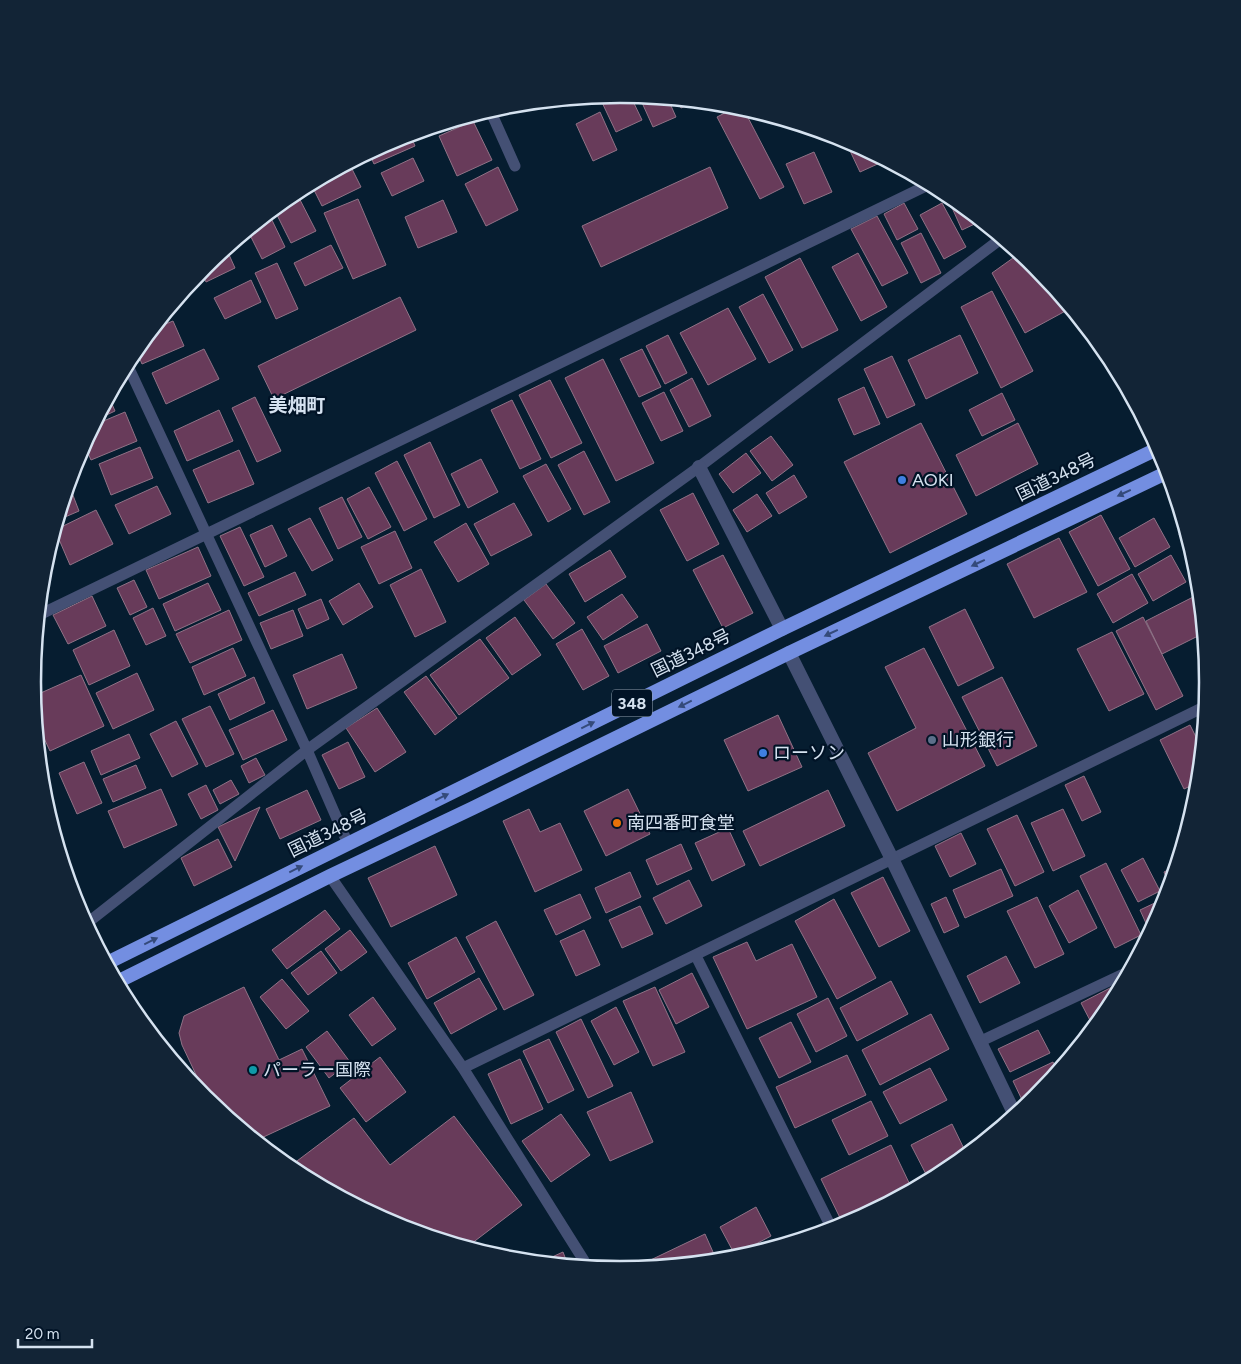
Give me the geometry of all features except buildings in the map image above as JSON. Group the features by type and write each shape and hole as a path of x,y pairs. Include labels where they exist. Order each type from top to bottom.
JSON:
{"highway":[{"name":"国道348号","path":"113,960 782,629 1152,451"},
{"name":"348","path":"123,979 330,876 1161,475"}],"street":[{"path":"699,467 782,629"},
{"path":"790,653 892,859 1012,1109"}],"lane":[{"path":"493,117 515,166"},
{"path":"45,612 922,188"},
{"path":"92,919 307,750 699,467 997,242"},
{"path":"131,373 307,750 348,844"},
{"path":"463,1068 892,859 1199,713"},
{"path":"330,876 463,1068 584,1260"},
{"path":"696,956 829,1222"},
{"path":"979,1042 1120,976"}],"place":[{"name":"AOKI","path":"902,480"},
{"name":"山形銀行","path":"932,740"},
{"name":"ローソン","path":"763,753"},
{"name":"南四番町食堂","path":"617,823"},
{"name":"パーラー国際","path":"253,1070"}],"district":[{"name":"美畑町","path":"297,405"}]}
